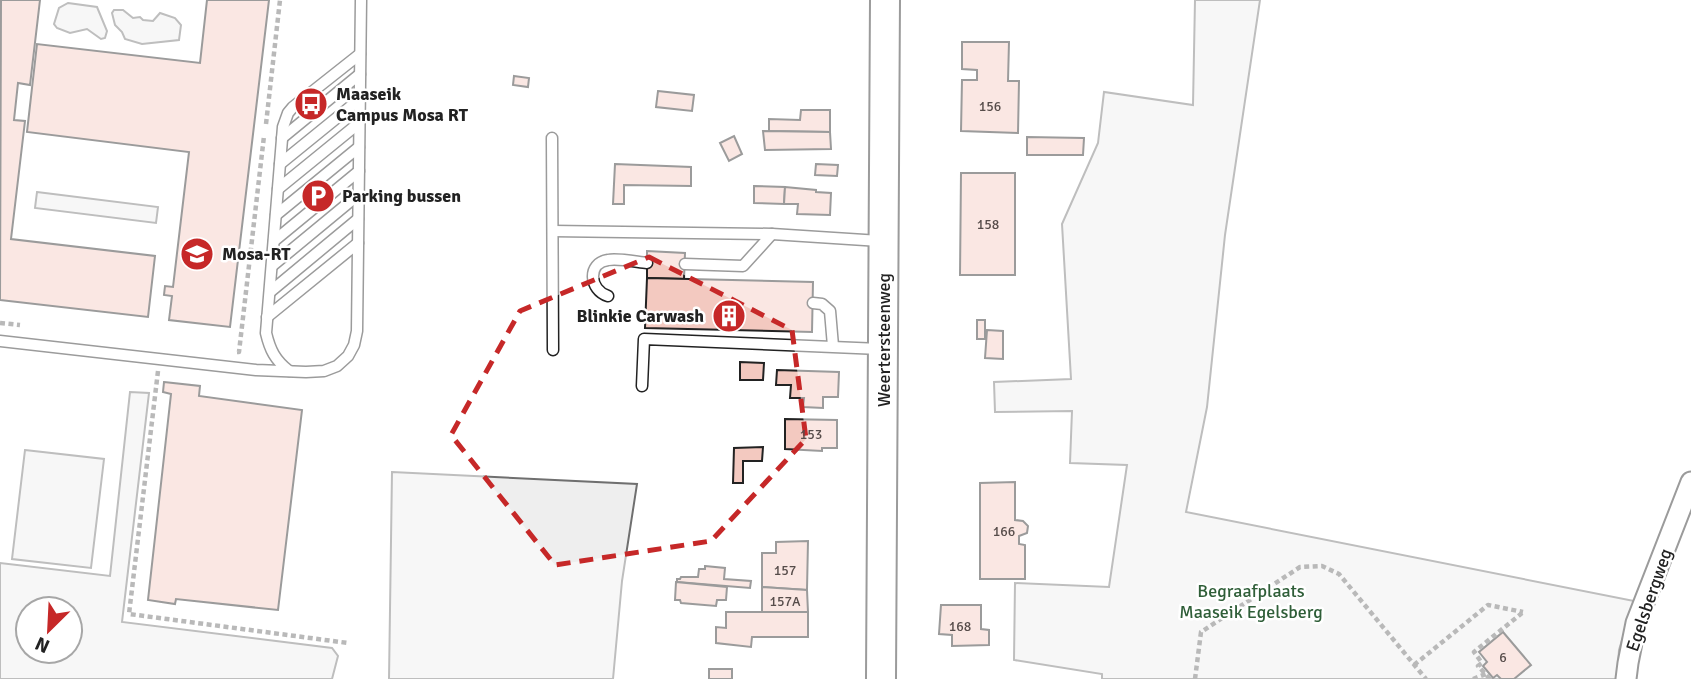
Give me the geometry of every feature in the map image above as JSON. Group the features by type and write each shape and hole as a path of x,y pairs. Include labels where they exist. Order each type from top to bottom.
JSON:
{"main road":[{"name":"Weertersteenweg","path":"881,679 885,0"}],"street":[{"name":"Egelsbergweg","path":"1626,679 1636,623 1691,482"}],"lane":[{"path":"0,341 256,370 324,371 337,366 348,356 357,331 361,0"},
{"path":"290,371 277,361 269,348 266,333 285,120 293,107 360,54"},
{"path":"282,138 360,75"},
{"path":"280,164 360,99"},
{"path":"278,189 359,123"},
{"path":"552,138 553,350"},
{"path":"276,215 359,147"},
{"path":"274,241 359,171"},
{"path":"272,266 358,195"},
{"path":"270,292 358,219"},
{"path":"552,231 772,234 884,242"},
{"path":"685,264 743,266 772,234"},
{"path":"267,317 358,243"},
{"path":"608,296 599,293 593,279 595,269 601,263 609,259 648,263"},
{"path":"813,303 822,304 830,311 833,346"},
{"path":"642,386 644,339 884,349"}],"path":[{"path":"226,351 239,352 280,0"},
{"path":"0,323 27,326"},
{"path":"157,379 129,614 348,643"},
{"path":"1195,679 1201,632 1300,567 1322,566 1339,574 1426,679"},
{"path":"1414,665 1488,605 1523,612 1474,652 1482,663 1478,666 1490,679"},
{"path":"1472,679 1486,674"}],"highlighted area":[{"path":"649,257 792,330 806,439 711,541 555,565 451,435 520,311"}],"green space":[{"name":"Begraafplaats Maaseik Egelsberg","path":"1195,0 1260,0 1225,235 1207,407 1186,512 1634,601 1619,650 1617,679 1102,679 1102,674 1014,660 1015,583 1109,587 1127,465 1070,463 1072,411 995,412 994,382 1071,379 1062,224 1098,143 1104,92 1193,105"},
{"path":"68,3 97,7 107,31 105,38 101,39 87,29 70,33 57,28 54,24 59,8"},
{"path":"114,10 123,10 133,18 140,17 143,20 153,21 160,13 175,18 181,25 179,40 142,44 125,39 115,25 112,13"},
{"path":"37,192 158,207 156,223 35,208"},
{"path":"130,392 149,393 122,622 332,648 338,656 332,679 0,679 0,563 110,576"},
{"path":"25,450 104,459 91,568 12,559"},
{"path":"392,472 637,484 622,581 613,679 389,679"}],"building":[{"path":"1,0 40,0 30,85 18,83 14,120 25,121 11,239 155,256 148,317 0,300"},
{"path":"207,0 269,0 230,327 169,320 172,296 164,295 165,286 173,287 189,152 27,132 37,44 200,63"},
{"path":"962,42 1009,42 1008,81 1019,81 1018,133 961,131 962,80 977,80 977,70 962,69"},
{"path":"514,76 529,78 528,87 513,85"},
{"path":"658,91 694,95 692,111 656,107"},
{"path":"801,110 830,110 830,132 769,131 769,119 800,120"},
{"path":"763,131 830,132 831,149 765,150"},
{"path":"734,136 742,154 729,161 720,143"},
{"path":"1027,137 1084,138 1083,155 1027,155"},
{"path":"615,164 691,167 691,186 624,185 624,204 613,204"},
{"path":"816,164 838,165 837,176 815,175"},
{"path":"961,173 1015,173 1015,275 960,275"},
{"path":"754,186 785,187 784,204 754,203"},
{"path":"785,187 831,193 830,215 797,214 798,204 784,204"},
{"path":"647,251 685,253 684,279 647,278"},
{"name":"Blinkie Carwash","path":"647,278 813,282 812,332 645,328"},
{"path":"977,320 985,320 985,339 977,339"},
{"path":"987,330 1003,331 1003,359 985,358"},
{"path":"740,362 764,363 763,380 740,380"},
{"path":"777,370 839,372 838,397 823,397 823,408 803,407 804,398 790,398 791,385 776,385"},
{"path":"164,382 200,386 199,396 302,410 278,610 176,599 175,604 148,600 171,394 163,392"},
{"path":"785,419 837,420 837,448 822,448 822,451 785,449"},
{"path":"763,447 762,461 743,461 743,483 733,483 734,448"},
{"path":"1015,482 1015,520 1023,521 1028,526 1027,533 1019,536 1019,544 1025,545 1025,579 980,579 980,483"},
{"path":"808,541 807,590 762,587 762,553 776,553 776,542"},
{"path":"705,566 725,568 724,579 751,581 750,588 677,582 681,577 698,577 699,569 705,569"},
{"path":"676,582 727,587 726,600 717,600 716,606 681,603 680,600 675,600"},
{"path":"762,587 807,590 808,612 762,612"},
{"path":"941,605 981,605 981,629 989,630 989,645 952,646 952,635 939,634"},
{"path":"726,612 808,612 808,637 752,637 751,647 716,643 716,627 726,628"},
{"path":"1503,632 1531,665 1514,679 1501,679 1497,675 1493,678 1483,666 1487,662 1479,652"},
{"path":"709,669 732,669 732,679 709,679"}],"place":[{"name":"Maaseik Campus Mosa RT","path":"311,104"},
{"name":"Parking bussen","path":"318,196"},
{"name":"Mosa-RT","path":"197,254"},
{"name":"Blinkie Carwash","path":"729,316"}]}
